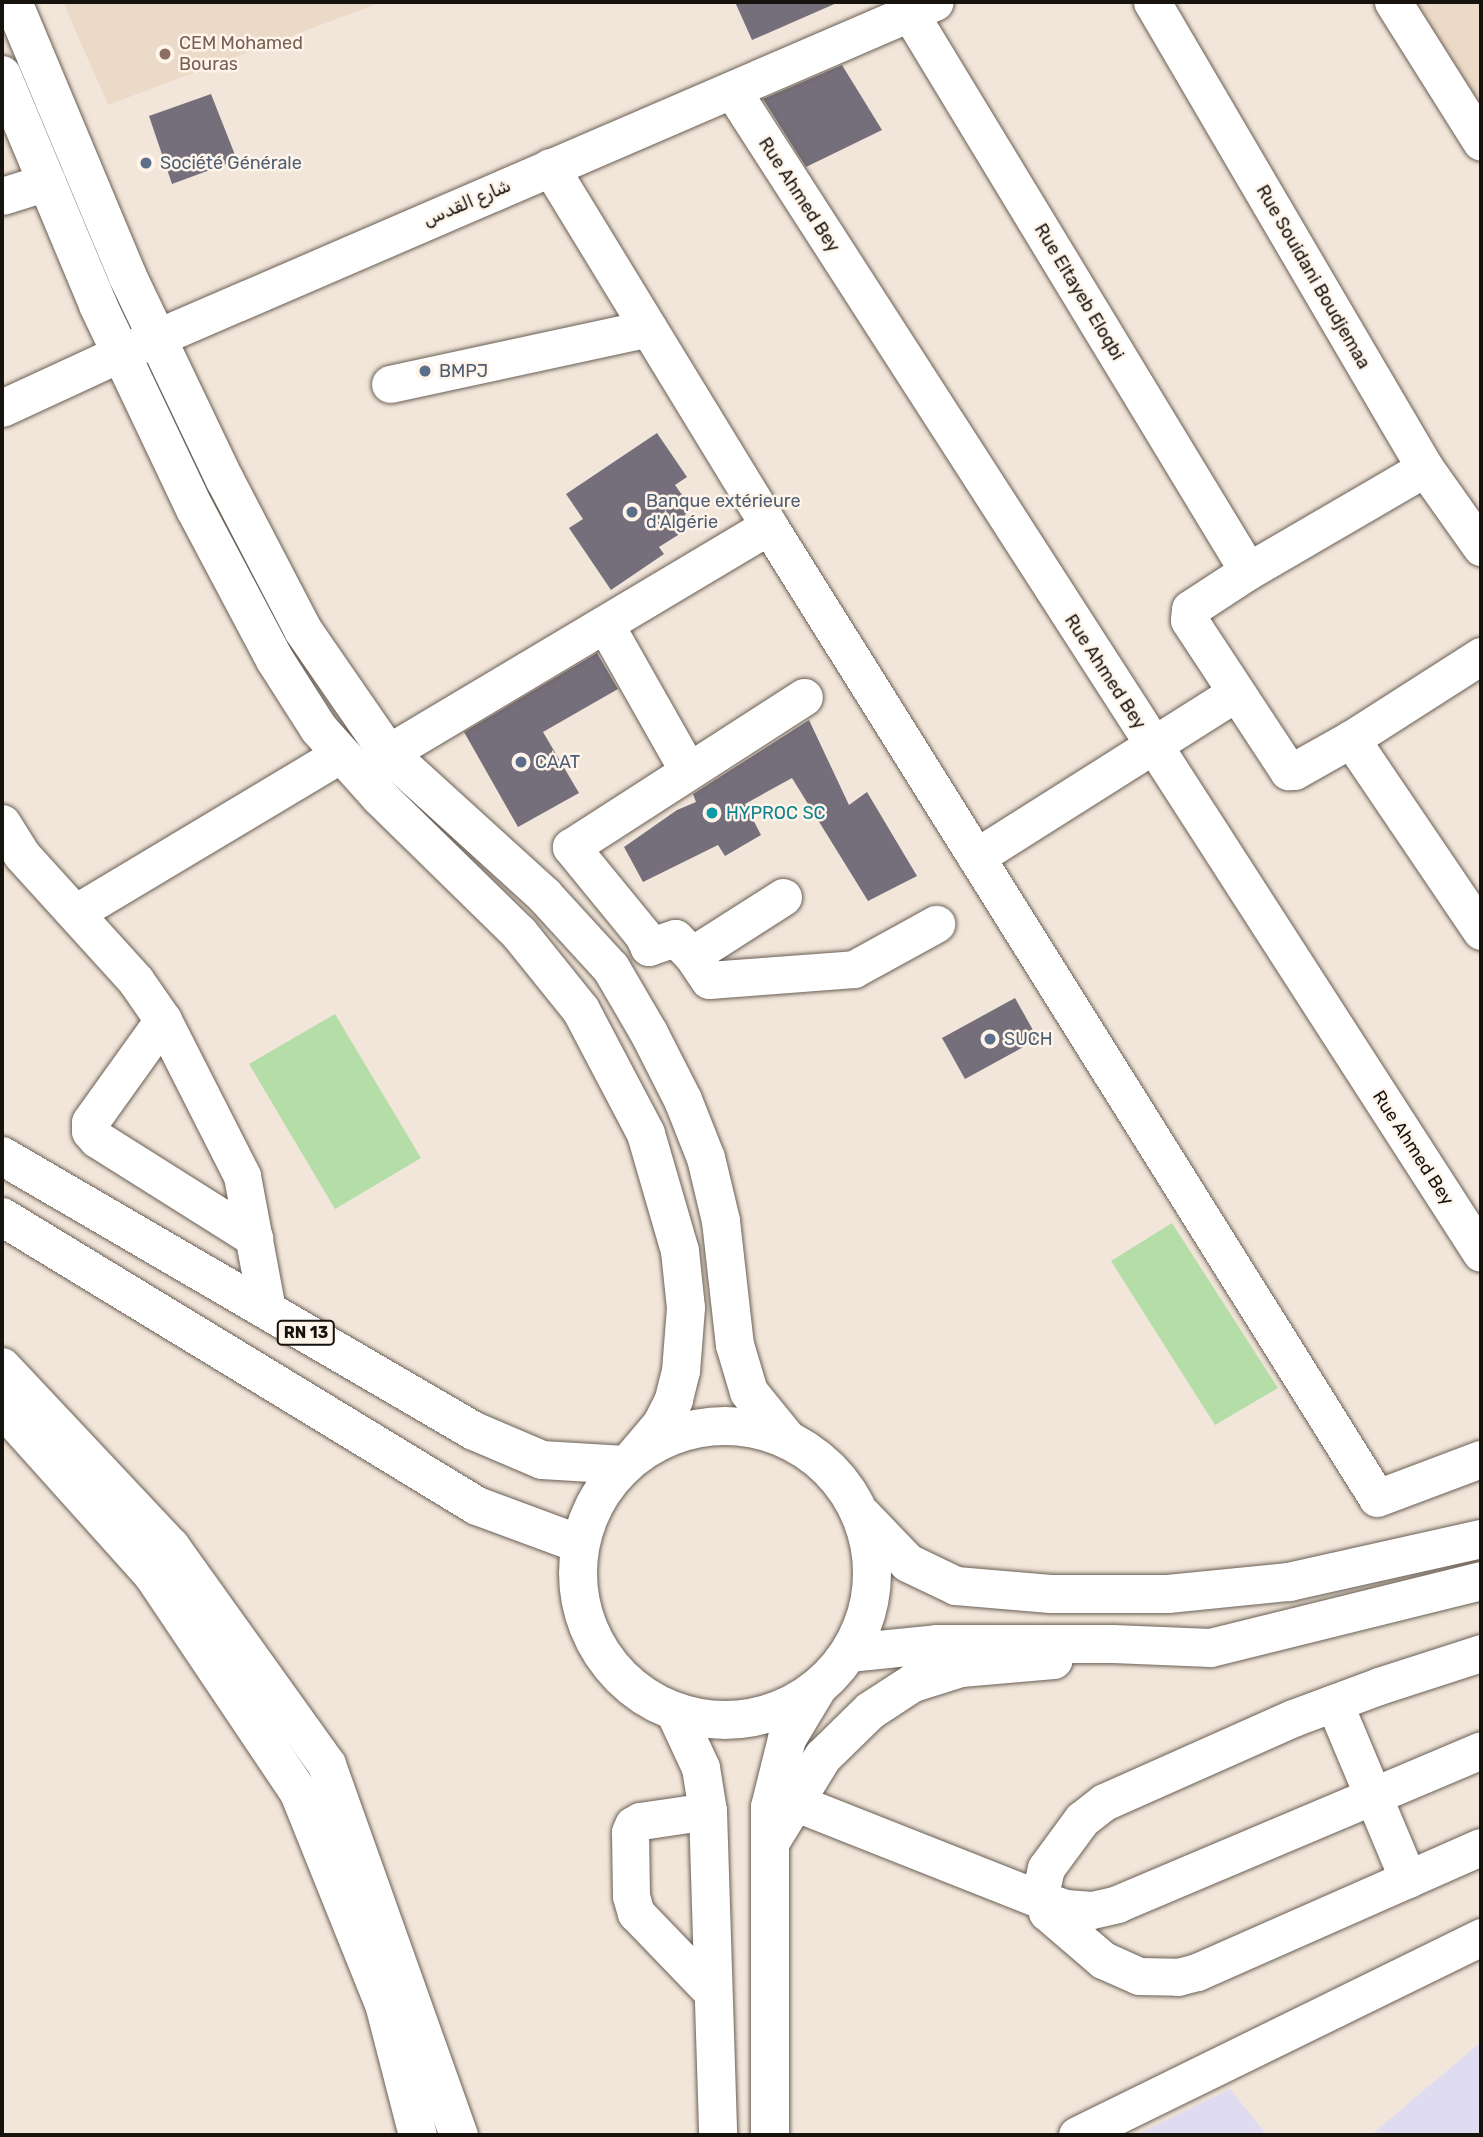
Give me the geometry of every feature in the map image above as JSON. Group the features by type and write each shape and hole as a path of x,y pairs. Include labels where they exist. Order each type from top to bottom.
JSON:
{"main road":[{"path":"13,2 128,277 225,480 303,630 388,753 498,851 611,968 683,1100 706,1158 721,1221 734,1345 749,1392 788,1440"},
{"path":"2,75 121,353 195,509 275,660 319,729 380,797 519,933 581,1010 646,1134 680,1251 685,1296 681,1371 674,1400 662,1424 605,1488 589,1514 580,1544 578,1586 587,1626 608,1663 638,1692 676,1712 724,1721 773,1713 817,1689"},
{"path":"473,887 498,851"},
{"name":"RN 13","path":"2,1156 485,1436 542,1460 630,1461"},
{"path":"2,1217 477,1506 580,1544"},
{"path":"2,1367 171,1547 327,1765 459,2135"},
{"path":"2,1407 152,1574 299,1793 384,2004 418,2135"},
{"path":"630,1461 670,1437 709,1427 750,1428 788,1440 817,1459 842,1483 860,1513 908,1563 957,1586 1051,1594 1168,1594 1289,1582 1481,1539"},
{"path":"770,2134 767,2050 770,1807 787,1739 817,1689 849,1653 869,1609 872,1560 860,1513"},
{"path":"769,1843 823,1757 870,1711 914,1683 961,1668 984,1665 1211,1648 1481,1581"},
{"path":"849,1653 937,1644 1113,1644 1211,1648"},
{"path":"676,1712 701,1768 708,1811 716,2133"},
{"path":"714,2052 767,2050"}],"street":[{"name":"Rue Souidani Boudjemaa","path":"1152,2 1425,467 1481,546"},
{"path":"1393,2 1481,142"},
{"name":"شارع القدس","path":"2,408 157,337 732,90 867,14 916,5"},
{"name":"Rue Eltayeb Eloqbi","path":"916,5 1248,571"},
{"name":"Rue Ahmed Bey","path":"732,90 1481,1253"},
{"path":"550,167 769,526 1377,1498 1481,1459"},
{"path":"2,196 47,182"},
{"path":"390,384 648,328"},
{"path":"1425,467 1248,571 1188,613 1235,693 1288,771 1294,771 1350,739 1481,656"},
{"path":"388,753 769,526"},
{"path":"605,624 688,771"},
{"path":"976,857 1235,693"},
{"path":"804,697 571,847 643,935 649,947 675,938 692,955 709,980 854,969 936,924"},
{"path":"1350,739 1481,931"},
{"path":"75,913 341,754"},
{"path":"2,823 21,854 136,981 163,1020 243,1176 267,1310"},
{"path":"692,955 783,897"},
{"path":"163,1020 90,1122 90,1131 97,1139 254,1238"},
{"path":"1481,1653 1293,1718 1092,1810 1046,1868 1041,1889 1042,1900 1047,1912 1103,1961 1121,1970 1158,1978 1197,1972 1481,1847"},
{"path":"1334,1703 1408,1880"},
{"path":"794,1802 1065,1908 1103,1908 1481,1750"},
{"path":"708,1811 640,1821 633,1825 629,1832 631,1896 636,1913 712,1992"},
{"path":"1077,2135 1481,1937"}],"shaded area":[{"name":"CEM Mohamed Bouras","path":"63,2 382,2 108,105"},
{"path":"1416,2 1481,2 1481,108"},
{"path":"1481,2042 1481,2135 1371,2135"},
{"path":"1230,2089 1267,2135 1136,2135"}],"green space":[{"path":"335,1014 421,1158 335,1209 249,1064"},
{"path":"1172,1223 1278,1388 1215,1425 1111,1261"}],"building":[{"path":"735,2 839,2 752,40"},
{"path":"842,65 882,130 806,167 763,99"},
{"path":"211,94 237,160 172,184 149,116"},
{"name":"Banque extérieure d'Algérie","path":"657,433 687,477 675,485 689,505 678,535 659,547 664,554 611,590 569,528 583,519 566,494"},
{"name":"CAAT","path":"597,653 618,689 543,732 579,793 518,827 464,732"},
{"name":"HYPROC SC","path":"809,720 849,805 867,792 917,876 868,901 792,778 745,804 761,835 725,856 718,845 643,882 624,847 677,810 696,802 693,794"},
{"name":"SUCH","path":"1015,998 1038,1039 965,1079 942,1038"}],"place":[{"name":"CEM Mohamed Bouras","path":"165,54"},
{"name":"Société Générale","path":"146,163"},
{"name":"BMPJ","path":"425,371"},
{"name":"Banque extérieure d'Algérie","path":"632,512"},
{"name":"CAAT","path":"521,762"},
{"name":"HYPROC SC","path":"712,813"},
{"name":"SUCH","path":"990,1039"}]}
